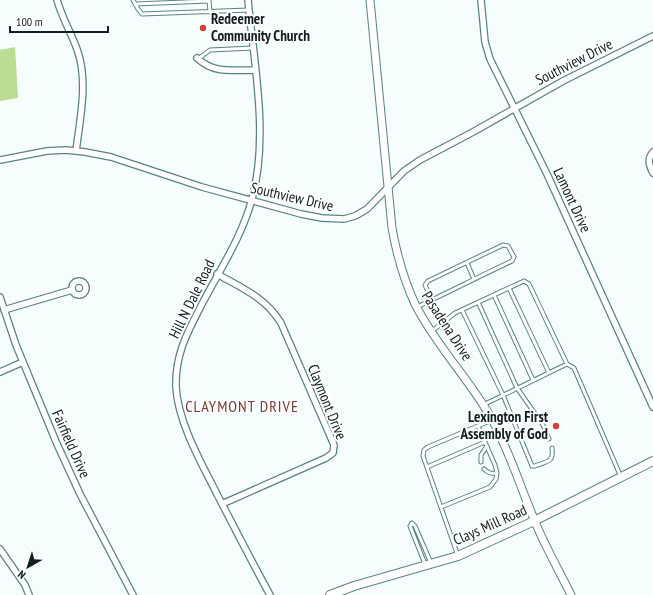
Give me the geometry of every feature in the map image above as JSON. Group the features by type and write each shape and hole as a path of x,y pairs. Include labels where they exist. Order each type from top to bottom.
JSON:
{"main road":[{"name":"Clays Mill Road","path":"330,595 354,586 458,556 534,521 653,461"}],"street":[{"path":"57,0 60,12 78,52 83,76 81,113 76,151"},
{"name":"Hill N Dale Road","path":"248,0 260,127 258,171 251,201 242,225 181,346 177,365 176,388 188,431 201,462 270,595"},
{"name":"Pasadena Drive","path":"370,0 396,253 403,276 417,308 492,420 509,454 534,521 571,595"},
{"name":"Lamont Drive","path":"481,0 485,42 494,69 547,174 653,407"},
{"name":"Southview Drive","path":"0,160 46,151 76,151 112,157 202,187 251,201 322,218 344,219 355,216 367,209 404,171 420,160 473,132 563,80 653,36"},
{"path":"197,59 203,64 214,69 255,70"},
{"path":"653,152 649,158 649,163 653,173"},
{"name":"Claymont Drive","path":"217,274 258,298 271,308 276,316 334,445 333,453 326,458 222,504"},
{"path":"4,310 72,290"},
{"name":"Fairfield Drive","path":"0,297 23,362 57,444 80,494 133,595"},
{"path":"0,372 23,362"},
{"path":"0,549 25,585 29,595"}],"lane":[{"path":"134,2 209,0 210,12"},
{"path":"134,2 142,14 249,10"},
{"path":"197,59 210,50 253,48"},
{"path":"417,308 512,261 514,257 508,246 506,245 426,283 425,286 432,300"},
{"path":"467,263 474,279"},
{"path":"432,331 455,313 524,281 529,284 567,364 574,368 621,477"},
{"path":"509,288 549,373"},
{"path":"494,295 533,380"},
{"path":"478,302 517,388 543,425 549,439"},
{"path":"462,310 502,395 532,466 551,459 553,455 552,448"},
{"path":"483,405 567,364"},
{"path":"458,556 423,456 424,450 492,420"},
{"path":"441,507 490,487 496,478 496,465 478,426"},
{"path":"427,467 485,442"},
{"path":"481,462 481,455 487,446"},
{"path":"484,469 486,472 492,474 497,473"},
{"path":"412,524 415,526 428,565 410,526 412,524"}],"green space":[{"path":"15,47 18,98 0,101 0,50"}],"place":[{"name":"Redeemer Community Church","path":"203,28"},
{"name":"Lexington First Assembly of God","path":"556,426"}],"district":[{"name":"CLAYMONT DRIVE","path":"242,406"}]}
